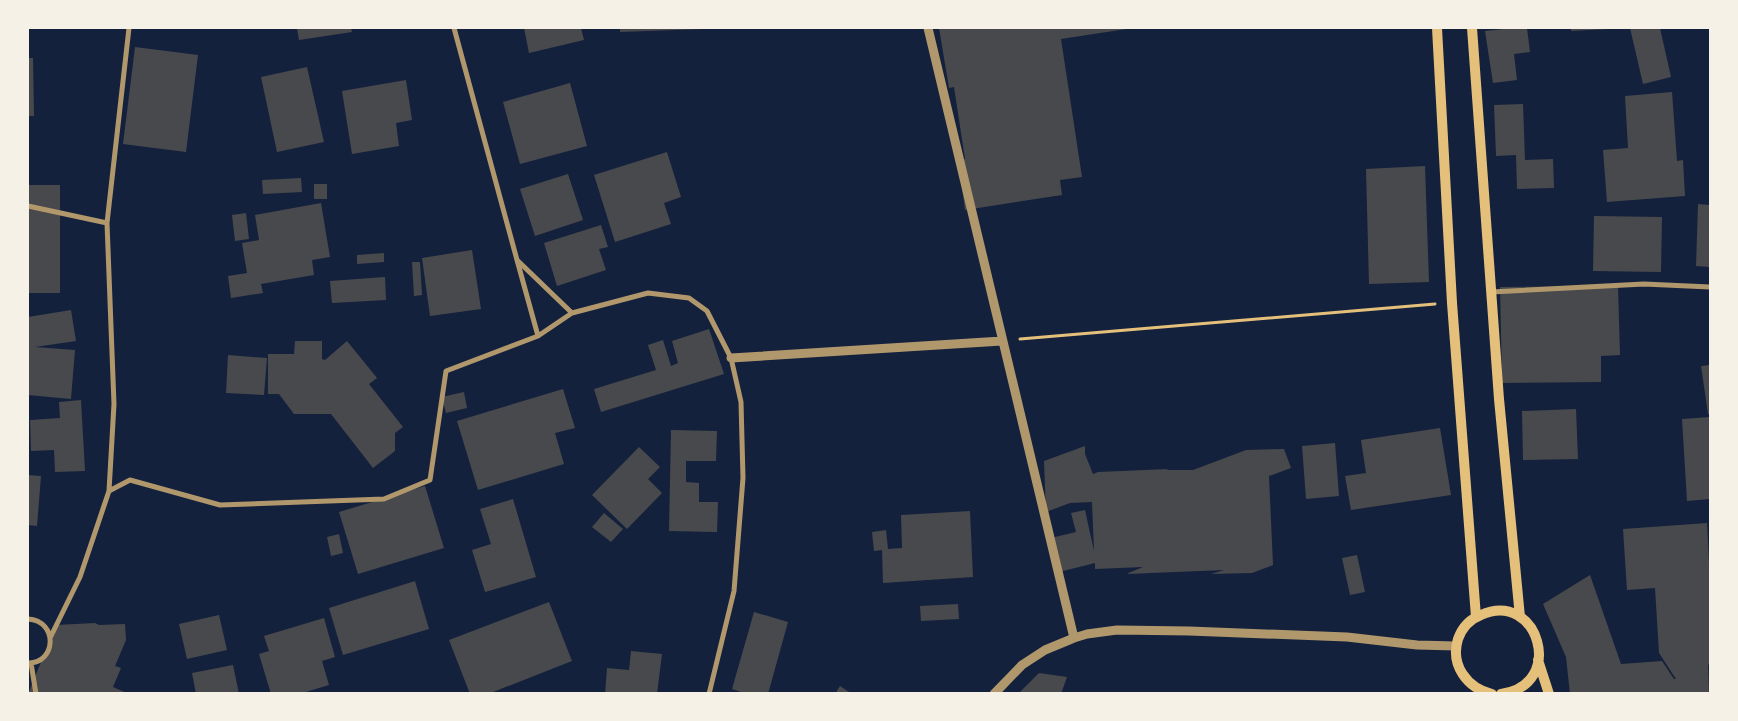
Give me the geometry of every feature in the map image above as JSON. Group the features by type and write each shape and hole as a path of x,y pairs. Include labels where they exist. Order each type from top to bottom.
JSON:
{"main road":[{"path":"1437,28 1452,303 1476,617"},
{"path":"1472,28 1499,399 1520,617"},
{"path":"1492,694 1470,688 1461,673 1456,659 1456,646 1460,634 1467,624 1486,612 1498,610 1520,617 1530,626 1537,638 1540,651 1538,665 1531,677 1515,692 1500,694"},
{"path":"1538,660 1549,694"}],"street":[{"path":"50,638 80,578 109,492 114,404 107,224 129,28"},
{"path":"454,28 538,336"},
{"path":"928,28 1074,638"},
{"path":"28,206 107,224"},
{"path":"517,260 572,313"},
{"path":"1491,292 1644,284 1710,287"},
{"path":"109,492 130,480 220,505 384,498 430,480 446,371 538,336 572,313 648,293 689,298 707,310 731,358 741,402 743,478 734,591 710,694"},
{"path":"731,358 1002,341"},
{"path":"28,619 34,619 45,626 50,638 47,653 40,659 30,663 36,694"},
{"path":"994,694 1022,665 1045,650 1087,634 1117,630 1346,637 1417,645 1456,646"}],"path":[{"path":"1002,341 1452,303"}],"building":[{"path":"297,28 351,28 352,32 299,40"},
{"path":"524,28 581,28 584,40 529,53"},
{"path":"620,28 703,28 703,29 620,32"},
{"path":"939,28 1133,28 1061,39 1082,177 1060,180 1062,195 965,210 958,160 965,159 954,87 949,88"},
{"path":"1527,28 1530,52 1514,54 1517,80 1493,83 1485,31"},
{"path":"1571,28 1609,28 1609,29 1571,31"},
{"path":"1630,28 1660,28 1671,77 1643,84"},
{"path":"135,47 198,55 186,152 123,144"},
{"path":"28,58 33,58 34,116 28,116"},
{"path":"307,67 324,142 277,152 261,77"},
{"path":"406,80 412,120 396,123 399,146 352,154 342,91"},
{"path":"570,83 587,146 520,164 503,102"},
{"path":"1672,92 1677,161 1683,160 1685,196 1607,202 1603,150 1628,148 1625,96"},
{"path":"1523,104 1525,160 1553,159 1554,188 1517,189 1516,155 1496,156 1494,105"},
{"path":"667,152 681,197 664,203 671,224 615,242 594,175"},
{"path":"1425,166 1429,282 1369,284 1366,169"},
{"path":"568,174 583,220 535,236 520,189"},
{"path":"301,178 302,192 263,194 262,180"},
{"path":"314,184 327,184 327,199 314,199"},
{"path":"28,185 60,185 60,293 28,293"},
{"path":"321,203 330,257 312,260 314,275 261,284 263,293 231,298 228,276 247,273 242,243 259,240 255,215"},
{"path":"1698,204 1710,205 1710,267 1696,266"},
{"path":"246,213 249,239 235,241 232,215"},
{"path":"1594,216 1662,217 1661,272 1593,271"},
{"path":"601,225 608,247 599,249 606,270 557,286 544,243"},
{"path":"472,250 481,309 430,316 422,258"},
{"path":"384,253 384,262 357,264 357,255"},
{"path":"412,262 420,262 422,295 414,296"},
{"path":"385,277 386,300 332,303 330,281"},
{"path":"1618,286 1620,355 1601,356 1601,382 1502,383 1500,287"},
{"path":"71,310 76,341 35,347 75,350 71,399 28,395 28,317"},
{"path":"709,329 724,374 601,412 594,389 656,370 648,345 663,340 671,366 678,363 672,341"},
{"path":"295,341 322,341 322,359 325,360 347,341 377,378 369,384 403,427 395,433 395,451 373,468 331,414 294,414 279,394 268,394 268,354 294,354"},
{"path":"228,355 267,358 264,395 226,393"},
{"path":"1710,365 1710,414 1708,414 1701,366"},
{"path":"563,389 575,428 555,433 564,464 478,490 457,421"},
{"path":"464,392 467,408 446,413 442,397"},
{"path":"81,400 85,471 55,472 54,450 31,451 30,420 60,418 59,402"},
{"path":"1576,409 1578,459 1523,460 1522,411"},
{"path":"1710,417 1710,499 1687,501 1682,419"},
{"path":"1440,428 1451,495 1351,510 1345,476 1366,473 1361,440"},
{"path":"671,430 717,431 716,461 686,461 686,482 699,483 699,502 718,502 717,532 669,531"},
{"path":"1335,443 1339,496 1306,499 1302,446"},
{"path":"1085,446 1085,454 1093,474 1098,472 1169,469 1166,470 1193,470 1246,450 1284,449 1291,468 1269,476 1273,565 1252,573 1211,574 1224,570 1126,574 1143,567 1095,569 1095,563 1059,572 1051,538 1076,532 1071,513 1085,510 1094,551 1092,502 1070,503 1046,512 1044,461"},
{"path":"639,447 660,467 648,479 662,493 627,529 592,495"},
{"path":"28,475 41,476 37,526 28,525"},
{"path":"425,486 444,548 358,574 339,512"},
{"path":"513,499 536,577 485,592 472,550 491,544 480,509"},
{"path":"970,511 973,577 883,583 882,550 874,551 872,532 886,530 888,549 902,548 901,515"},
{"path":"604,513 623,529 611,542 592,527"},
{"path":"1707,523 1710,583 1709,694 1570,694 1566,657 1543,604 1590,575 1621,664 1662,661 1674,679 1676,679 1659,653 1655,588 1627,590 1623,529"},
{"path":"339,534 343,553 331,556 327,537"},
{"path":"1357,555 1365,592 1350,595 1342,558"},
{"path":"415,581 429,629 343,655 329,608"},
{"path":"549,602 572,661 488,694 470,694 449,640"},
{"path":"958,604 959,619 921,621 920,606"},
{"path":"754,612 788,622 768,694 747,694 732,689"},
{"path":"219,615 227,650 187,659 179,624"},
{"path":"324,618 335,657 322,661 329,685 299,694 271,694 259,654 269,651 264,636"},
{"path":"95,623 99,625 125,624 126,640 115,666 121,668 113,687 129,694 28,694 56,625"},
{"path":"631,651 662,654 657,694 605,694 607,668 629,670"},
{"path":"233,665 239,694 196,694 192,673"},
{"path":"1039,673 1067,677 1061,694 1018,694"},
{"path":"840,686 852,694 835,694"}]}
